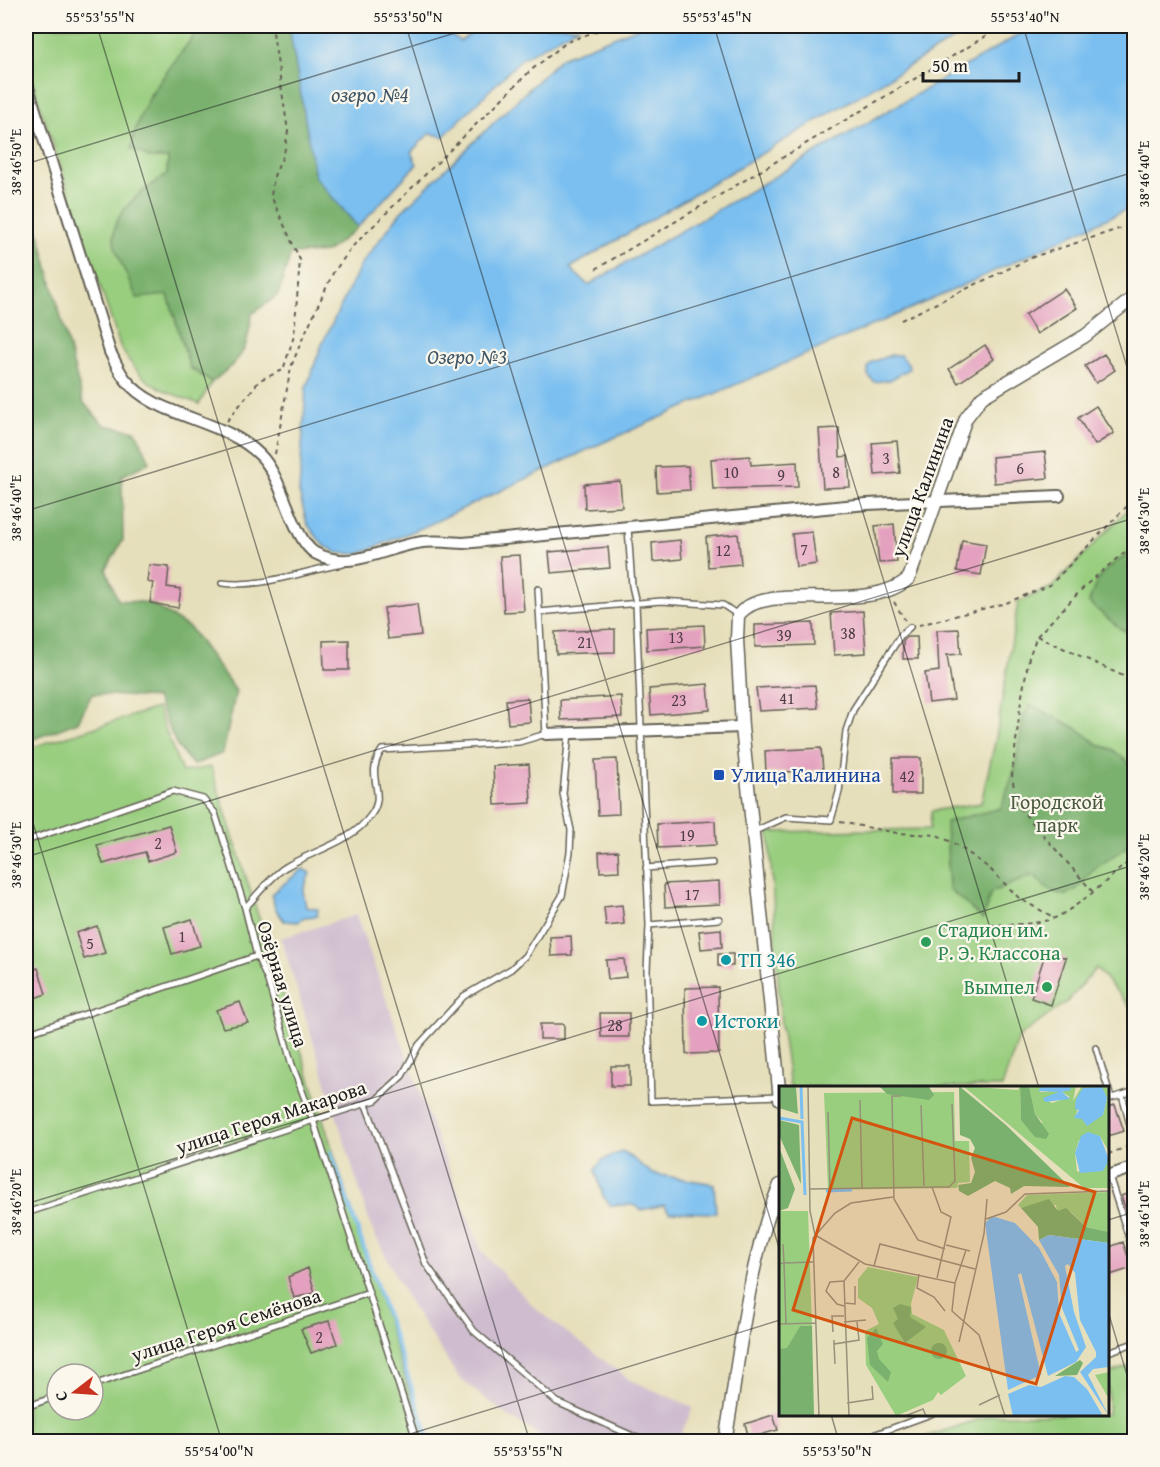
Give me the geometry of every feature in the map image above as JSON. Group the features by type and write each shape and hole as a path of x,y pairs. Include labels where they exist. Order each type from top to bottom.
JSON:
{"street":[{"path":"26,81 110,352 126,381 149,400 228,431 259,454 273,470 307,545 314,552 343,560 358,559 416,543 463,543 844,506 1059,496"},
{"name":"улица Калинина","path":"888,593 909,578 939,501 966,418 982,397 1085,336 1134,297"},
{"path":"779,1088 751,832 742,727 738,616 753,602 768,598 850,597 888,593"},
{"path":"546,734 742,727"},
{"path":"1109,1176 1134,1167"},
{"path":"726,1442 752,1287 779,1189"}],"lane":[{"path":"628,527 632,586 636,603 642,731 651,1101 779,1097"},
{"path":"222,583 260,584 358,559"},
{"path":"538,589 546,734"},
{"path":"539,612 661,601 723,605 738,616"},
{"path":"751,832 786,817 831,820 839,792 846,731 853,710 901,635 910,627"},
{"name":"улица Героя Макарова","path":"26,1213 376,1100 402,1076 419,1045 464,996 511,969 525,956 562,896 570,852 570,830 563,794 569,733"},
{"name":"Озёрная улица","path":"417,1442 313,1120 292,1065 268,981 257,956 245,908 281,870 346,838 370,817 377,806 372,770 382,750 519,742 546,734"},
{"path":"26,841 173,791 203,799 215,813 245,908"},
{"path":"646,868 712,863"},
{"path":"648,925 719,919"},
{"path":"26,1034 257,956"},
{"path":"1096,1048 1106,1086"},
{"path":"1109,1098 1134,1091"},
{"path":"1122,1095 1134,1142"},
{"path":"366,1105 426,1264 474,1330 557,1402 646,1442"},
{"path":"1109,1179 1130,1241 1134,1239"},
{"name":"улица Героя Семёнова","path":"105,1381 369,1293"},
{"path":"1109,1351 1134,1342"},
{"path":"26,1407 45,1400"},
{"path":"854,1442 926,1416"}],"path":[{"path":"228,431 226,423 250,391 260,380 283,370 294,336 300,260 271,196 274,176 284,154 288,131 272,26"},
{"path":"273,470 277,435 285,406 291,367 318,302 333,273 353,246 530,71 567,42 610,26"},
{"path":"596,269 1003,26"},
{"path":"901,320 1033,257 1134,224"},
{"path":"888,593 910,627 1006,603 1050,585 1134,499"},
{"path":"1093,892 1016,804 1012,774 1021,701 1029,657 1037,636 1087,584 1134,544"},
{"path":"1037,636 1134,681"},
{"path":"831,820 897,833 937,835 959,846 990,869 1020,899 1055,918"},
{"path":"945,925 1031,922 1055,918 1093,892 1134,857"},
{"path":"1109,1153 1134,1142"}],"shaded area":[{"path":"356,915 432,1126 482,1252 537,1310 630,1380 693,1407 678,1441 548,1441 505,1414 459,1378 408,1300 371,1227 281,938"}],"green space":[{"path":"26,26 196,26 193,37 150,95 168,158 167,174 139,194 116,224 168,295 190,368 212,382 199,404 162,389 144,378 120,346 26,63"},
{"path":"196,26 289,26 315,177 358,227 327,252 291,254 278,295 252,314 248,338 241,354 212,382 190,368 168,295 137,298 114,241 114,230 124,210 140,193 167,174 168,158 150,158 131,149 134,133 146,103 193,37"},
{"path":"26,183 83,402 104,425 136,431 150,462 122,476 123,540 106,569 118,600 150,603 190,628 236,691 223,753 193,765 177,746 156,698 92,694 78,722 26,742"},
{"name":"Городской парк","path":"1134,503 1134,1011 1096,968 1068,1001 1019,1037 1002,1086 790,1086 781,1026 769,832 930,829 931,811 981,803 996,738 1018,602 1052,587"},
{"path":"1134,551 1134,634 1121,629 1089,603 1095,585 1105,572"},
{"name":"Городской парк","path":"1031,705 1078,729 1099,745 1112,749 1134,767 1134,831 1125,848 1094,869 1078,888 1067,895 1048,889 1034,875 991,892 983,919 949,889 946,822 1001,808 1015,769 1024,715"},
{"path":"157,708 182,772 211,767 425,1441 26,1442 26,749"},
{"path":"1134,1364 1134,1441 914,1441 988,1416 1109,1416 1109,1374"}],"water":[{"name":"озеро №4","path":"289,26 440,26 460,41 481,26 579,26 521,59 443,137 430,133 411,152 417,164 358,227 315,177"},
{"name":"Озеро №3","path":"641,26 976,26 570,268 588,285 1034,26 1134,26 1134,206 951,291 602,443 426,526 359,554 338,553 323,545 307,524 299,492 306,388 322,344 362,263 401,212 561,58"},
{"path":"891,355 900,355 908,363 909,369 890,380 874,382 868,375 868,367 872,362"},
{"path":"303,869 310,873 303,891 306,907 318,909 317,916 304,917 298,922 284,921 275,908 271,894"},
{"path":"623,1151 653,1174 714,1184 716,1213 669,1212 664,1205 642,1210 633,1205 610,1205 603,1196 595,1170 602,1160"}],"building":[{"path":"1064,289 1077,308 1037,334 1025,315"},
{"path":"985,345 994,359 958,383 949,369"},
{"path":"1104,354 1115,370 1096,383 1085,366"},
{"path":"1096,406 1114,433 1095,445 1078,418"},
{"path":"839,428 840,457 848,456 850,487 823,488 819,429"},
{"path":"897,441 900,473 875,475 872,443"},
{"path":"1045,452 1048,478 994,483 992,457"},
{"path":"750,456 751,465 797,462 798,487 713,489 711,459"},
{"path":"688,466 690,490 657,492 656,467"},
{"path":"620,481 622,507 585,509 584,484"},
{"path":"894,524 897,562 879,563 875,526"},
{"path":"812,532 816,564 796,567 792,534"},
{"path":"738,534 741,564 708,567 706,537"},
{"path":"680,540 682,559 653,562 652,543"},
{"path":"962,540 986,544 981,575 957,571"},
{"path":"608,547 610,568 551,573 549,552"},
{"path":"520,555 524,611 504,612 500,556"},
{"path":"149,565 169,567 167,587 181,589 178,608 150,603 153,583 147,582"},
{"path":"417,604 421,635 388,639 384,608"},
{"path":"863,611 866,653 834,655 831,613"},
{"path":"813,623 814,645 755,647 755,625"},
{"path":"704,625 705,646 647,650 646,628"},
{"path":"615,629 615,652 556,654 555,632"},
{"path":"959,629 961,654 947,655 954,700 929,703 925,673 939,671 937,630"},
{"path":"906,637 917,637 918,659 903,659 903,642"},
{"path":"349,640 349,670 324,670 323,641"},
{"path":"708,684 710,710 651,715 649,689"},
{"path":"815,685 818,708 759,711 756,688"},
{"path":"621,696 622,717 561,720 560,700"},
{"path":"528,698 530,722 508,724 506,700"},
{"path":"821,748 823,770 766,773 765,751"},
{"path":"893,758 921,758 921,794 893,794"},
{"path":"617,759 619,814 598,815 595,760"},
{"path":"529,764 531,803 495,805 493,766"},
{"path":"715,821 716,845 658,848 657,824"},
{"path":"169,825 177,852 148,861 145,852 103,864 97,845"},
{"path":"618,851 619,871 600,872 599,852"},
{"path":"719,881 720,904 665,907 664,884"},
{"path":"622,905 624,924 606,926 604,907"},
{"path":"192,919 200,946 172,954 164,927"},
{"path":"97,926 105,953 84,959 76,933"},
{"path":"721,929 722,947 701,949 699,931"},
{"path":"571,936 572,955 551,956 550,937"},
{"path":"1046,951 1066,958 1051,1005 1031,998"},
{"name":"ТП 346","path":"718,954 733,954 733,966 718,966"},
{"path":"624,959 626,977 608,979 606,960"},
{"path":"38,968 46,994 26,1001 26,972"},
{"name":"Истоки","path":"718,987 719,1053 686,1054 685,988"},
{"path":"240,1002 248,1023 223,1028 216,1010"},
{"path":"600,1013 629,1013 629,1037 601,1037"},
{"path":"540,1024 564,1024 564,1039 540,1039"},
{"path":"611,1066 630,1066 630,1086 611,1086"},
{"path":"1115,1105 1124,1131 1109,1135 1109,1106"},
{"path":"1134,1191 1134,1229 1133,1230 1121,1196"},
{"path":"1123,1242 1132,1268 1109,1275 1109,1247"},
{"path":"308,1268 315,1293 294,1298 288,1277"},
{"path":"329,1321 337,1344 311,1353 301,1329"},
{"path":"773,1415 778,1430 749,1438 745,1424"}],"waterway":[{"path":"331,1152 430,1442"}],"place":[{"name":"Улица Калинина","path":"719,775"},
{"name":"Стадион им. Р. Э. Классона","path":"926,942"},
{"name":"ТП 346","path":"726,960"},
{"name":"Вымпел","path":"1047,987"},
{"name":"Истоки","path":"702,1021"}]}
